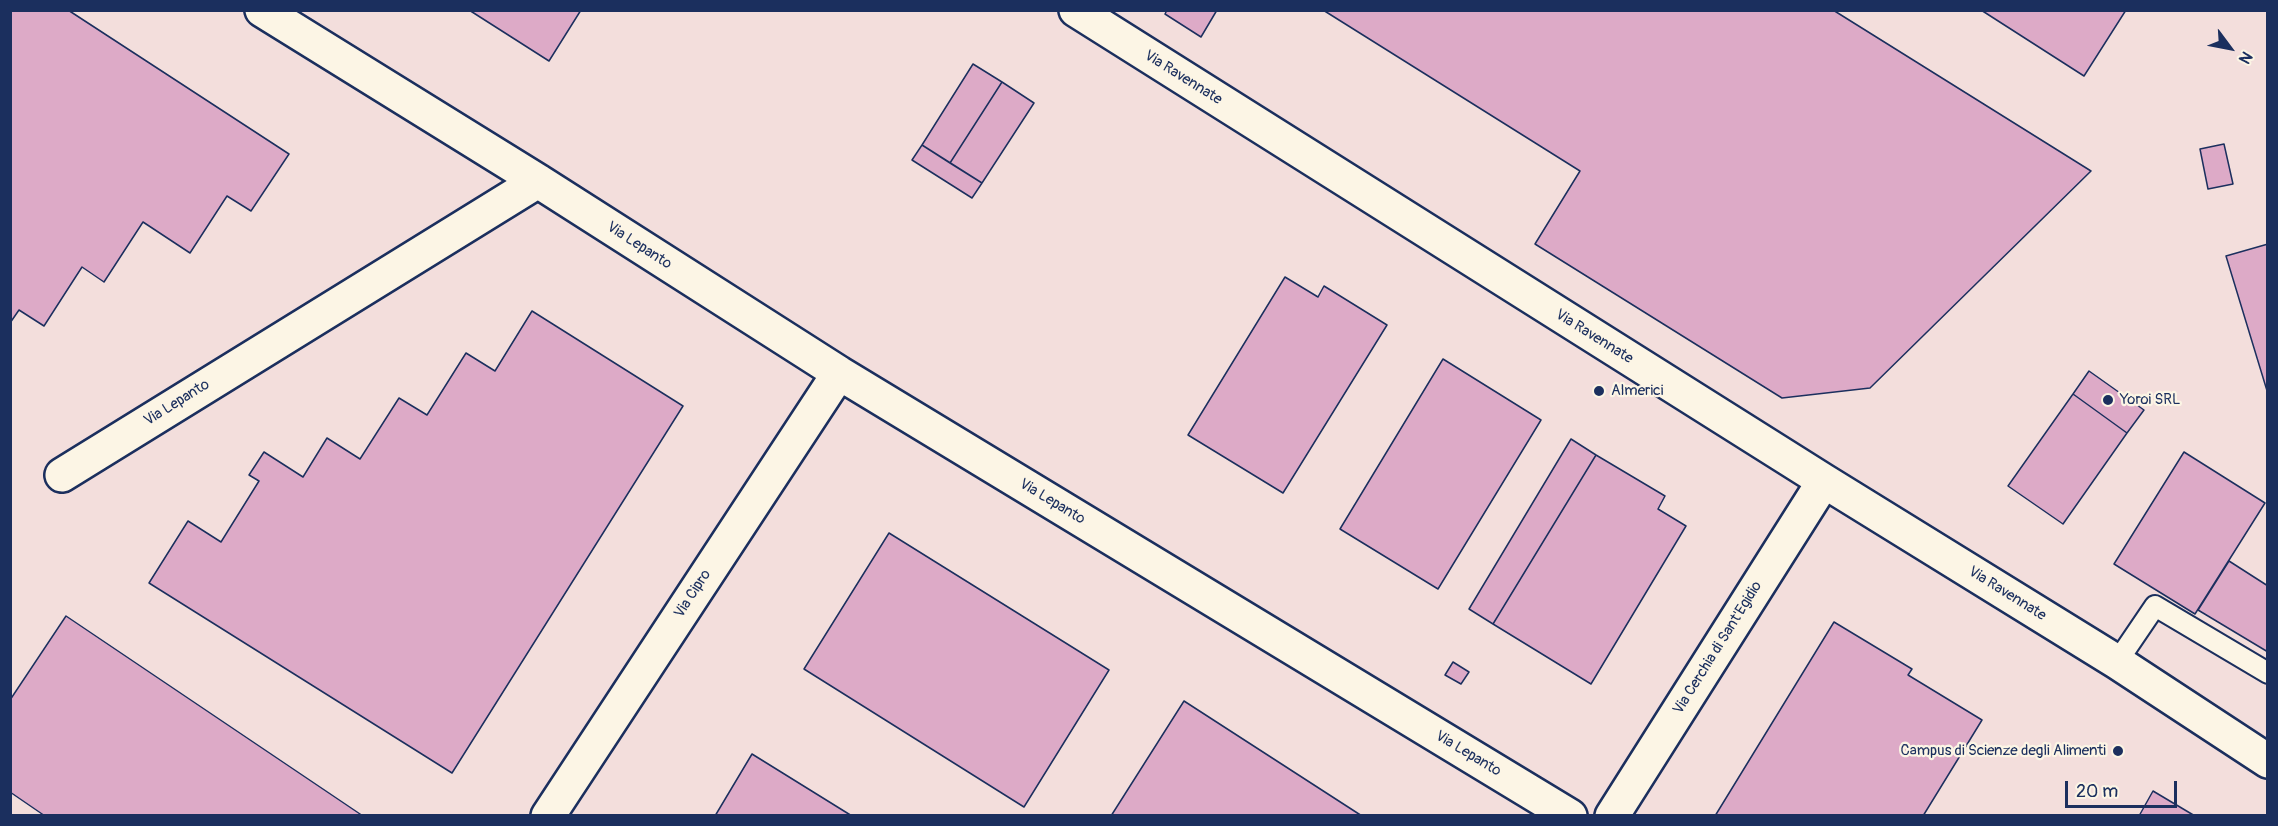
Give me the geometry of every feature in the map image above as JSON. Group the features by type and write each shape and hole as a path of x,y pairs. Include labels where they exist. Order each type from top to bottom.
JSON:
{"street":[{"name":"Via Lepanto","path":"262,10 538,181 839,373 1570,816"},
{"name":"Via Ravennate","path":"1076,10 1824,481 2117,662 2268,761"},
{"name":"Via Lepanto","path":"62,475 538,181"},
{"name":"Via Cipro","path":"548,816 839,373"},
{"name":"Via Cerchia di Sant'Egidio","path":"1612,816 1824,481"},
{"name":"Via Ravennate","path":"2175,699 2268,736"}],"lane":[{"path":"2117,662 2155,606 2268,673"}],"shaded area":[{"path":"10,11 2267,11 2267,815 11,815"}],"building":[{"path":"10,10 68,10 289,154 251,211 227,196 190,253 143,222 104,282 82,267 44,326 19,310 10,323"},
{"path":"469,10 581,10 549,61"},
{"path":"1167,10 1217,10 1201,37 1165,14"},
{"path":"1323,10 1833,10 2091,171 1870,388 1782,398 1535,244 1580,171"},
{"path":"1981,10 2126,10 2084,76"},
{"path":"973,64 1002,82 950,163 922,145"},
{"path":"1002,82 1034,103 982,183 950,163"},
{"path":"2224,144 2233,184 2208,189 2200,149"},
{"path":"922,145 982,183 972,198 912,160"},
{"path":"2268,244 2268,394 2226,256"},
{"path":"1285,277 1318,297 1324,286 1387,325 1283,493 1188,435"},
{"path":"532,311 683,406 452,773 149,583 188,521 221,542 259,481 249,475 264,452 303,477 327,438 360,459 399,398 427,415 466,353 495,371"},
{"path":"1443,359 1541,420 1438,589 1340,529"},
{"path":"2089,371 2144,410 2127,433 2073,394"},
{"path":"2073,394 2127,433 2063,524 2008,486"},
{"path":"1571,439 1596,455 1493,624 1469,609"},
{"path":"2184,452 2265,503 2195,614 2114,564"},
{"path":"1596,455 1665,496 1658,509 1686,526 1591,684 1493,624"},
{"path":"889,533 1109,670 1024,807 804,669"},
{"path":"2229,561 2268,586 2268,652 2198,610"},
{"path":"66,616 363,816 45,816 10,792 10,700"},
{"path":"1834,622 1912,669 1908,675 1982,720 1923,816 1715,816"},
{"path":"1453,662 1469,672 1461,684 1445,675"},
{"path":"1184,701 1362,816 1111,816"},
{"path":"752,754 852,816 715,816"},
{"path":"2153,791 2195,816 2139,816"}],"place":[{"name":"Almerici","path":"1599,391"},
{"name":"Yoroi SRL","path":"2108,400"},
{"name":"Campus di Scienze degli Alimenti","path":"2118,751"}]}
